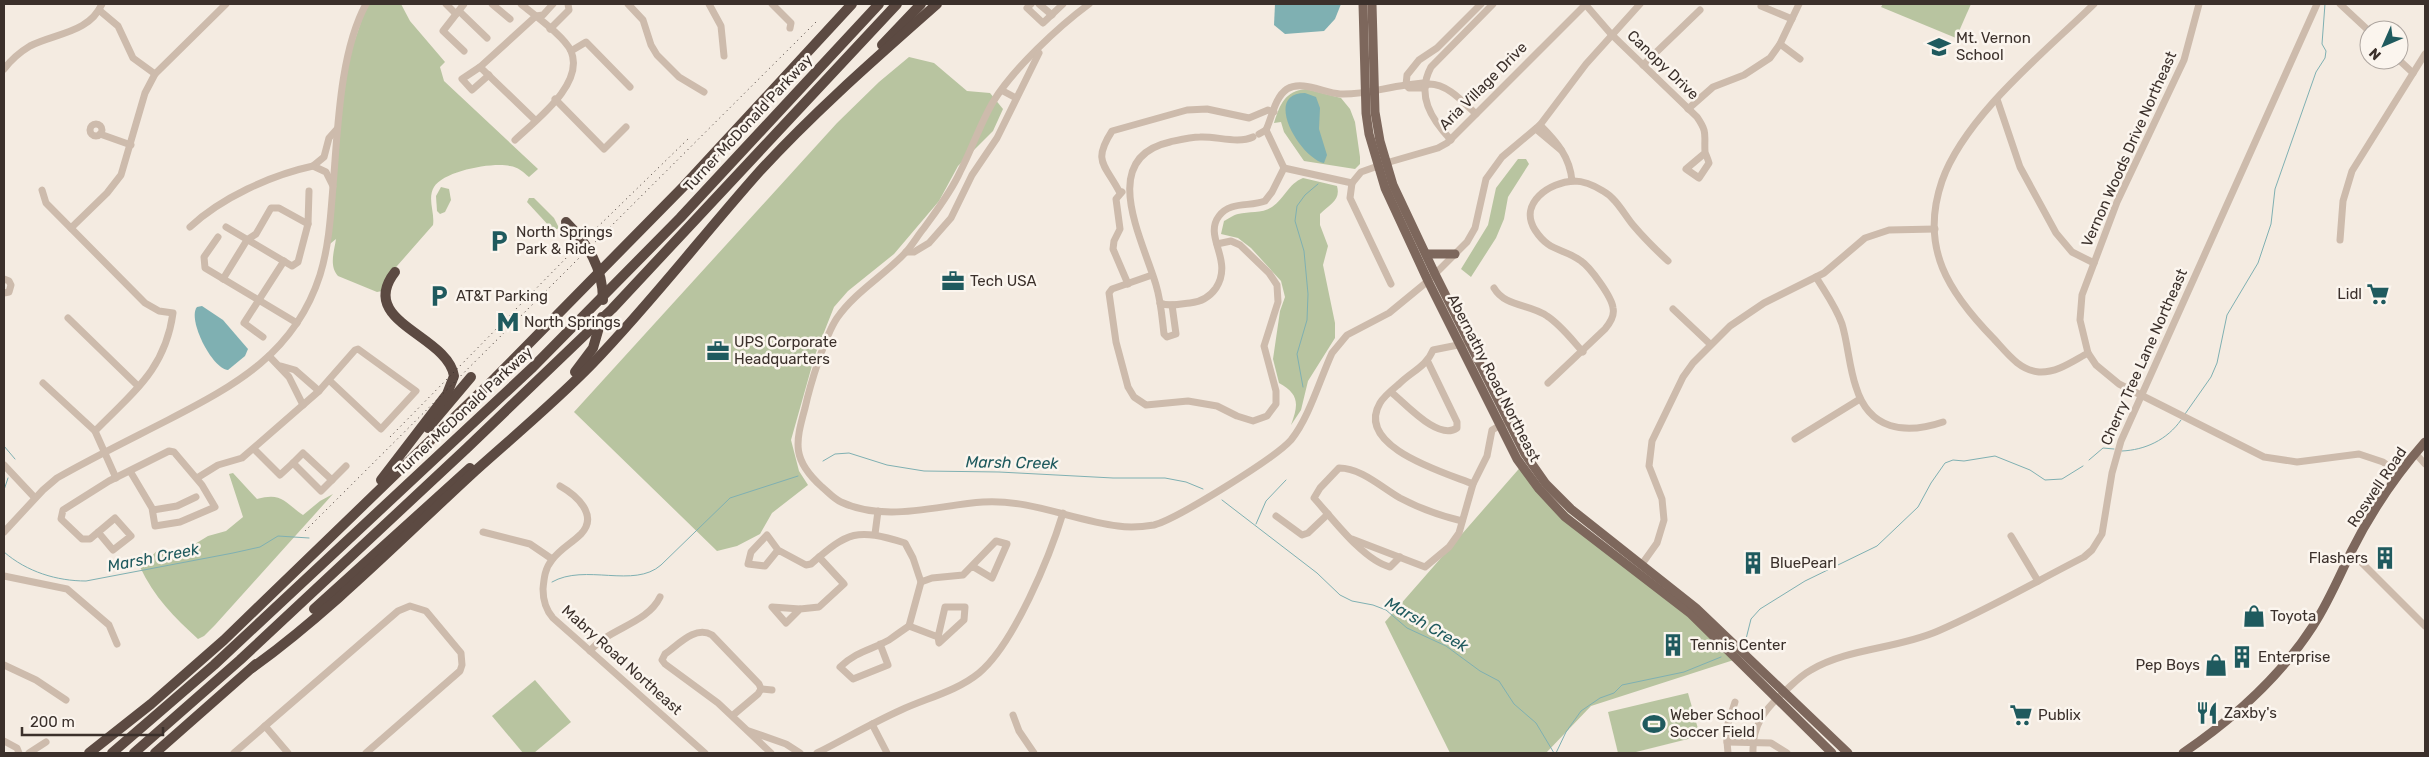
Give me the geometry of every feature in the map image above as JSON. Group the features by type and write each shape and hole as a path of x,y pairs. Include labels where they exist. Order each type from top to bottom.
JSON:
{"highway":[{"path":"89,753 151,704 251,614 350,520 684,186 852,4"},
{"name":"Turner McDonald Parkway","path":"112,753 214,666 533,367 673,225 878,4"},
{"name":"Turner McDonald Parkway","path":"134,753 192,705 290,614 492,425 612,309 897,4"},
{"path":"888,13 903,4"},
{"path":"155,753 252,668 388,554 565,391 617,336 760,172 857,74 921,4"},
{"path":"857,74 937,4"},
{"path":"252,668 420,511 576,372 593,348 600,329 603,303 600,274 587,246 566,222"},
{"path":"395,272 386,290 389,309 399,320 447,358 454,376 447,394 398,461"},
{"path":"251,614 257,603 440,417 471,377"}],"main road":[{"name":"Abernathy Road Northeast","path":"1363,4 1370,134 1382,165 1426,254 1431,277"},
{"name":"Abernathy Road Northeast","path":"1369,92 1372,4"},
{"name":"Abernathy Road Northeast","path":"1382,165 1394,209 1465,343 1525,470 1555,507 1598,543 1691,614 1832,753"},
{"path":"1426,254 1455,254"},
{"name":"Abernathy Road Northeast","path":"1504,423 1553,492 1583,520 1642,564 1696,608 1848,753"},
{"name":"Roswell Road","path":"2183,753 2254,696 2282,667 2314,624 2370,518 2399,474 2425,442"},
{"path":"1822,744 1840,753"}],"street":[{"path":"71,228 115,183 125,166 145,93 155,74 226,4"},
{"path":"4,532 58,478 222,392 242,379 269,356 297,322 308,304 320,274 326,252 337,129 343,86 355,31 366,4"},
{"path":"446,4 458,12 487,38"},
{"path":"464,4 443,31 464,51"},
{"path":"492,4 510,19"},
{"path":"515,140 566,88 573,75 571,51 550,29 521,4"},
{"path":"489,75 472,90 462,80 480,67 536,16 543,15 553,4"},
{"path":"550,29 569,10 568,4"},
{"path":"628,4 643,20 651,45 657,55 679,76 704,92"},
{"path":"709,4 721,26 724,56"},
{"path":"772,4 791,24 790,28"},
{"path":"1031,4 1027,8 1043,23 1063,4"},
{"path":"1039,4 1052,15"},
{"path":"1089,4 1070,18 995,99 954,183 906,252 855,296 835,320 810,386 796,439 801,464 838,502 878,511 916,510 993,501 1029,504 1120,527 1153,525 1178,514 1263,462 1282,448 1295,433 1338,344 1358,329 1389,313 1431,277 1467,242 1475,228 1486,179 1502,157 1538,127 1611,34 1640,4"},
{"path":"1406,85 1407,75 1419,60 1430,50 1437,48 1481,4"},
{"path":"1451,140 1428,110 1425,100 1425,86 1431,67 1493,4"},
{"name":"Canopy Drive","path":"1585,4 1611,34 1688,109 1705,129 1707,137 1705,153"},
{"name":"Aria Village Drive","path":"1352,182 1361,172 1438,148 1451,140 1585,4"},
{"path":"1688,109 1713,87 1760,66 1780,44 1798,4"},
{"path":"2088,352 2060,368 2048,371 2031,370 2016,362 1968,313 1954,293 1940,262 1935,229 1938,197 1948,166 1974,124 2094,4"},
{"name":"Vernon Woods Drive Northeast","path":"2199,4 2184,60 2117,202 2082,295 2080,311 2081,331 2088,352 2108,376 2141,396 2264,457 2297,462 2359,454 2383,462 2399,474"},
{"name":"Cherry Tree Lane Northeast","path":"1753,753 1753,742 1757,724 1764,710 1801,676 1821,665 1931,634 2084,558 2099,541 2104,528 2115,457 2317,4"},
{"path":"2340,4 2359,22"},
{"path":"1761,6 1792,19"},
{"path":"4,69 16,55 29,47 82,26 101,7 118,26 133,58 155,74"},
{"path":"1643,65 1700,10"},
{"path":"571,51 586,42 630,86"},
{"path":"1780,44 1800,59"},
{"path":"906,252 914,252 929,243 952,218 960,197 997,138 1043,46"},
{"path":"2340,240 2343,201 2352,171 2425,54"},
{"path":"480,67 535,120"},
{"path":"2409,69 2413,73"},
{"path":"1172,305 1176,334 1167,338 1164,334 1160,303 1138,232 1128,191 1130,176 1138,159 1152,147 1200,137 1243,139 1256,136 1266,130 1278,98 1288,89 1302,86 1339,94 1369,92 1423,83 1425,86 1434,84 1454,93 1476,114"},
{"path":"1002,91 1016,98"},
{"path":"1997,99 2020,168 2056,233 2072,252 2094,263"},
{"path":"555,100 604,149 626,127"},
{"path":"1120,192 1102,164 1100,152 1112,131 1187,110 1207,109 1249,118 1268,110 1274,112"},
{"path":"1538,127 1561,150 1569,162 1572,181"},
{"path":"190,227 216,205 292,171 313,166 324,157 328,138 337,129"},
{"path":"1266,130 1284,168"},
{"path":"100,134 131,145"},
{"path":"313,166 326,172 333,186"},
{"path":"1284,168 1352,182 1350,198 1391,284"},
{"path":"1160,303 1172,305 1198,302 1213,292 1223,273 1214,223 1221,213 1232,207 1265,201 1272,192 1284,168"},
{"path":"1548,383 1606,329 1612,320 1613,308 1594,275 1581,261 1550,247 1540,237 1530,217 1532,205 1539,194 1555,186 1572,181 1604,191 1651,246 1668,261"},
{"path":"42,190 46,203 145,303 158,310 174,313 164,351 159,362 95,431"},
{"path":"226,228 292,266 298,262 308,224 309,191"},
{"path":"1120,192 1128,191"},
{"path":"1120,192 1116,199 1120,230 1114,241 1113,249 1128,284"},
{"path":"223,279 247,240 256,234 271,208 279,208 308,224"},
{"path":"1642,564 1657,543 1664,520 1662,499 1650,466 1652,441 1683,376 1710,344 1753,310 1832,268 1859,243 1873,234 1889,230 1935,229"},
{"path":"218,236 204,257 205,268 297,322"},
{"path":"1152,275 1109,293 1118,353 1128,387 1139,401 1152,406 1188,401 1217,406 1246,420 1262,418 1270,413 1276,399 1264,346 1278,302 1277,285 1269,273 1240,245 1231,241 1217,244"},
{"path":"263,337 244,323 258,299 262,298 284,261"},
{"path":"1816,277 1841,321 1860,399 1875,417 1895,428 1918,429 1943,422"},
{"path":"4,279 10,281 11,285 9,292 4,293"},
{"path":"1494,288 1498,296 1505,301 1531,308 1550,318 1583,352"},
{"path":"1674,309 1710,344"},
{"path":"68,318 138,386"},
{"path":"1465,343 1433,350 1428,362 1380,403 1376,423 1383,439 1419,464 1473,484"},
{"path":"197,478 218,465 242,458 254,449 319,391 329,380 358,349 416,389 415,394 381,429 329,380"},
{"path":"269,356 281,366 289,377 303,405"},
{"path":"1391,392 1436,429 1449,432 1457,428 1457,422 1428,362"},
{"path":"281,366 295,370 319,391"},
{"path":"289,377 295,370"},
{"path":"295,387 305,378"},
{"path":"43,383 95,431 103,453 116,478"},
{"path":"1795,439 1860,399"},
{"path":"1352,538 1425,567 1449,547 1459,533 1473,484 1487,456 1492,430 1504,423"},
{"path":"254,449 280,475 303,453 332,480"},
{"path":"98,532 113,550 131,536 115,518 98,532 90,539 82,539 64,522 61,515 76,501 116,478 130,471 172,451 197,478 214,506 180,522 156,526 153,510 130,471"},
{"path":"2415,453 2425,464"},
{"path":"293,463 321,491 346,466"},
{"path":"4,465 36,498"},
{"path":"1400,558 1390,567 1381,564 1364,553 1314,498 1320,488 1339,468 1350,468 1401,498 1446,517 1462,521"},
{"name":"Mabry Road Northeast","path":"560,486 570,491 582,504 587,512 588,521 582,534 552,560 544,578 543,596 546,607 553,618 705,753"},
{"path":"153,510 177,506 196,497"},
{"path":"875,534 878,511"},
{"path":"817,753 872,724 957,687 980,672 995,658 1010,635 1047,558 1063,513"},
{"path":"1276,516 1302,535 1308,533 1328,514"},
{"path":"483,532 530,544 552,560"},
{"path":"778,550 765,566 748,564 751,552 767,535 778,550 806,565 811,564 840,541 859,533 875,534 905,543 913,558 921,582 909,626 880,644 852,656 840,667 853,679 888,665 880,644"},
{"path":"2011,536 2038,581"},
{"path":"921,582 932,578 963,575 996,541 1007,544 992,578 972,566"},
{"path":"2351,552 2425,626"},
{"path":"800,609 819,607 844,584 819,557"},
{"path":"4,576 37,581 68,589 109,625 117,644"},
{"path":"590,651 605,636 651,611 660,597"},
{"path":"234,753 398,612 410,606 421,608 458,648 461,653 462,665 456,676 366,753"},
{"path":"945,607 965,607 964,620 939,643 938,637 945,607"},
{"path":"909,626 938,637"},
{"path":"761,689 759,684 708,628 695,632 665,654 662,660 749,730 771,753"},
{"path":"4,665 36,680 66,700"},
{"path":"761,689 772,690"},
{"path":"732,716 758,694 761,689"},
{"path":"1728,753 1726,730 1735,702"},
{"path":"1013,715 1019,731 1034,753"},
{"path":"872,724 887,753"},
{"path":"265,726 288,753"},
{"path":"749,730 786,744 800,753"},
{"path":"4,741 17,748 19,753"},
{"path":"30,753 46,742"},
{"path":"1727,742 1771,743 1784,752"}],"green space":[{"path":"367,4 401,4 410,21 445,62 440,67 444,81 538,169 529,177 513,167 492,165 458,172 439,181 434,187 431,196 433,225 390,274 382,291 377,292 338,276 333,263 336,239 325,248 340,84"},
{"path":"1883,4 1971,4 1956,38 1881,7"},
{"path":"909,57 934,63 967,91 990,93 1003,109 993,131 958,166 939,201 894,254 848,291 834,307 815,355 791,440 799,471 808,485 772,513 760,534 737,546 717,551 574,412 837,123 879,82"},
{"path":"1306,89 1341,98 1350,109 1355,122 1360,157 1360,164 1355,169 1304,161 1284,132 1281,122 1274,123 1284,100 1293,92"},
{"path":"1518,159 1526,159 1529,164 1508,197 1504,219 1496,238 1471,277 1461,269 1488,225 1496,188"},
{"path":"1303,178 1337,186 1338,191 1336,198 1320,214 1320,225 1328,246 1323,265 1335,323 1335,338 1308,381 1301,410 1291,425 1296,400 1286,387 1279,383 1273,359 1280,311 1285,297 1281,281 1251,248 1238,238 1221,234 1224,221 1242,213 1264,211 1272,207 1290,187"},
{"path":"441,187 449,189 451,200 445,212 440,214 437,211 436,196"},
{"path":"529,198 534,198 554,218 559,228 555,230 550,227 527,202"},
{"path":"1524,463 1551,498 1602,544 1743,657 1591,706 1546,753 1450,753 1385,622"},
{"path":"233,473 257,499 265,497 278,498 287,502 303,515 320,501 333,494 215,625 198,639 165,606 140,567 158,550 173,553 190,547 208,536 226,531 243,517 229,474"},
{"path":"535,680 571,722 534,753 523,753 492,716"},
{"name":"Weber School Soccer Field","path":"1688,693 1700,736 1632,753 1618,753 1608,712"}],"water":[{"path":"1275,4 1341,4 1335,19 1324,31 1285,34 1274,25"},
{"path":"1305,93 1316,97 1320,108 1319,129 1327,155 1324,163 1315,159 1305,150 1289,126 1286,103 1292,96"},
{"path":"202,306 223,320 248,349 245,356 228,370 215,361 198,332 195,313 197,307"}],"waterway":[{"path":"2185,414 2211,377 2217,363 2227,315 2258,263 2271,224 2275,189 2316,72 2325,58 2326,51 2322,44 2325,4"},
{"path":"1303,387 1297,354 1307,320 1308,294 1304,251 1295,221 1297,206 1305,195 1318,184"},
{"path":"2122,451 2139,449 2155,443 2169,433 2181,420"},
{"name":"Marsh Creek","path":"4,446 15,459"},
{"path":"2089,460 2103,448 2114,449"},
{"name":"Marsh Creek","path":"823,461 835,454 849,453 887,465 924,471 999,472 1113,478 1165,478 1186,482 1203,489"},
{"path":"1745,643 1751,619 1760,609 1805,581 1877,546 1918,507 1945,463 1953,460 1964,461 1995,456 2030,470 2045,480 2062,479 2083,466"},
{"name":"Marsh Creek","path":"552,582 565,577 579,575 623,576 650,572 661,565 730,498 798,476"},
{"name":"Marsh Creek","path":"4,490 8,478"},
{"path":"1256,524 1266,501 1286,480"},
{"name":"Marsh Creek","path":"1222,500 1317,573 1340,595 1352,601 1373,605 1386,610 1407,628 1446,646 1480,671 1499,681 1514,704 1536,723 1554,753"},
{"name":"Marsh Creek","path":"4,552 22,565 43,574 75,581 86,581 260,547 278,536 309,538"},
{"path":"1556,753 1566,732 1581,711 1600,698 1614,693 1622,685 1684,672 1721,657"}],"railway":[{"path":"305,531 816,22"},
{"path":"390,437 576,248 690,137"}],"place":[{"name":"Mt. Vernon School","path":"1939,47"},
{"name":"North Springs Park & Ride","path":"499,241"},
{"name":"Tech USA","path":"953,281"},
{"name":"Lidl","path":"2378,294"},
{"name":"AT&T Parking","path":"439,296"},
{"name":"North Springs","path":"508,322"},
{"name":"UPS Corporate Headquarters","path":"718,351"},
{"name":"Flashers","path":"2385,558"},
{"name":"BluePearl","path":"1753,563"},
{"name":"Toyota","path":"2254,616"},
{"name":"Tennis Center","path":"1673,645"},
{"name":"Enterprise","path":"2242,657"},
{"name":"Pep Boys","path":"2216,665"},
{"name":"Zaxby's","path":"2207,713"},
{"name":"Publix","path":"2021,715"},
{"name":"Weber School Soccer Field","path":"1654,724"}]}
